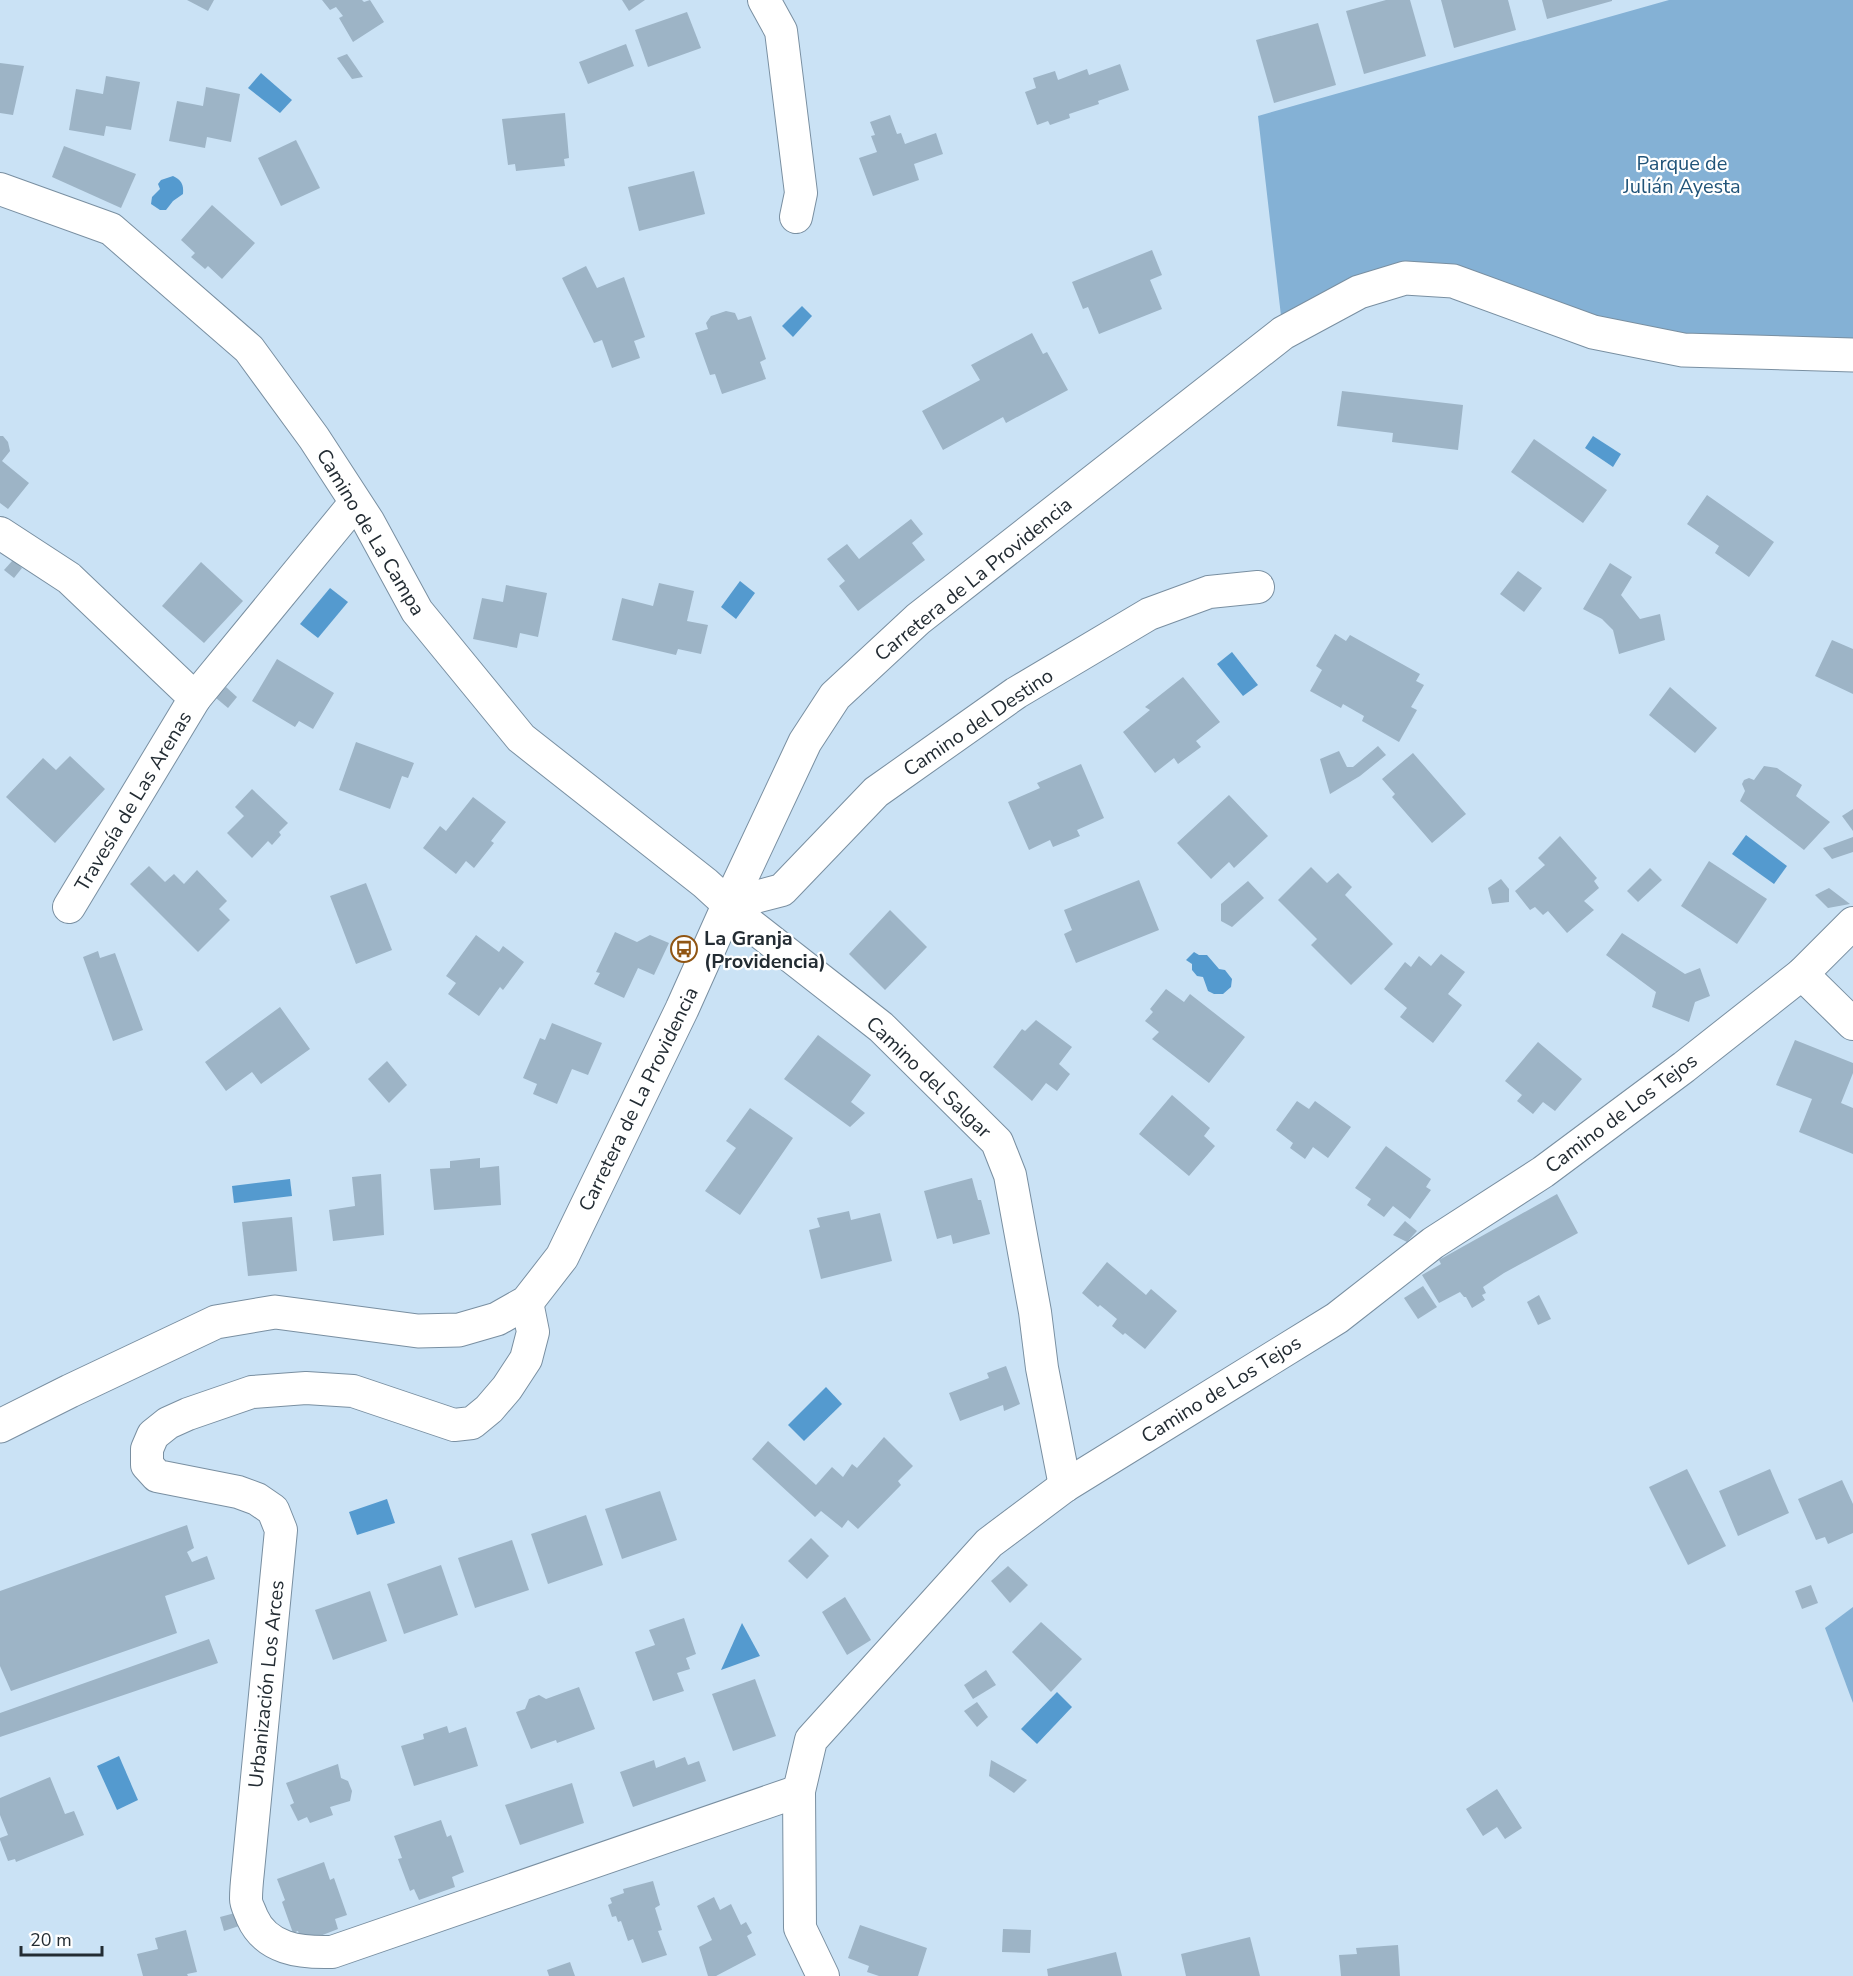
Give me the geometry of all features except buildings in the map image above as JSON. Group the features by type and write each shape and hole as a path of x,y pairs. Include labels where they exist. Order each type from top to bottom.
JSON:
{"street":[{"path":"764,0 781,31 801,193 795,217"},
{"name":"Camino de La Campa","path":"0,189 111,229 179,286 249,350 314,438 368,522 417,611 521,738 729,904"},
{"name":"Carretera de La Providencia","path":"0,1426 70,1390 216,1322 275,1312 418,1331 459,1330 497,1319 527,1302 562,1257 686,1000 805,742 835,696 918,619 1283,333 1359,292 1405,278 1453,281 1593,332 1683,350 1853,355"},
{"path":"195,698 355,503"},
{"name":"Travesía de Las Arenas","path":"0,533 69,578 195,698 69,907"},
{"name":"Camino del Destino","path":"729,904 782,890 876,792 1016,693 1149,614 1209,592 1258,587"},
{"name":"Camino del Salgar","path":"729,904 752,926 881,1027 997,1142 1010,1175 1035,1312 1044,1380 1065,1486"},
{"name":"Camino de Los Tejos","path":"823,1976 800,1928 799,1791 811,1740 989,1543 1065,1486 1337,1318 1433,1243 1543,1172 1684,1067 1802,974 1853,923"},
{"path":"1802,974 1853,1024"},
{"name":"Urbanización Los Arces","path":"527,1302 533,1332 526,1359 507,1388 472,1423 454,1425 353,1391 306,1388 252,1392 188,1414 168,1423 153,1435 147,1449 147,1465 157,1476 238,1492 257,1499 273,1510 281,1530 248,1871 246,1902 255,1922 267,1938 286,1948 309,1953 332,1952 799,1791"}],"green space":[{"name":"Parque de Julián Ayesta","path":"1669,0 1853,0 1853,355 1683,350 1405,278 1283,333 1258,116"},
{"path":"1853,1607 1853,1703 1825,1628"}],"shaded area":[{"path":"261,73 292,100 280,113 248,88"},
{"path":"173,176 181,183 183,194 166,210 160,210 151,204 152,197 160,189 158,184 161,180"},
{"path":"802,306 812,316 793,337 782,326"},
{"path":"1593,436 1621,454 1613,467 1585,448"},
{"path":"740,581 755,593 736,619 721,607"},
{"path":"330,588 348,602 318,638 300,624"},
{"path":"1232,652 1258,685 1243,696 1217,664"},
{"path":"1746,835 1787,866 1774,884 1732,854"},
{"path":"1194,952 1207,955 1232,979 1231,987 1223,994 1208,991 1203,977 1197,976 1192,970 1192,964 1186,960"},
{"path":"290,1179 292,1196 234,1203 232,1186"},
{"path":"826,1387 842,1404 804,1441 788,1425"},
{"path":"387,1499 395,1523 357,1535 349,1512"},
{"path":"742,1623 760,1656 721,1670"},
{"path":"1057,1692 1072,1707 1037,1744 1021,1729"},
{"path":"119,1756 138,1800 117,1810 97,1766"}],"place":[{"name":"La Granja (Providencia)","path":"684,949"}]}
